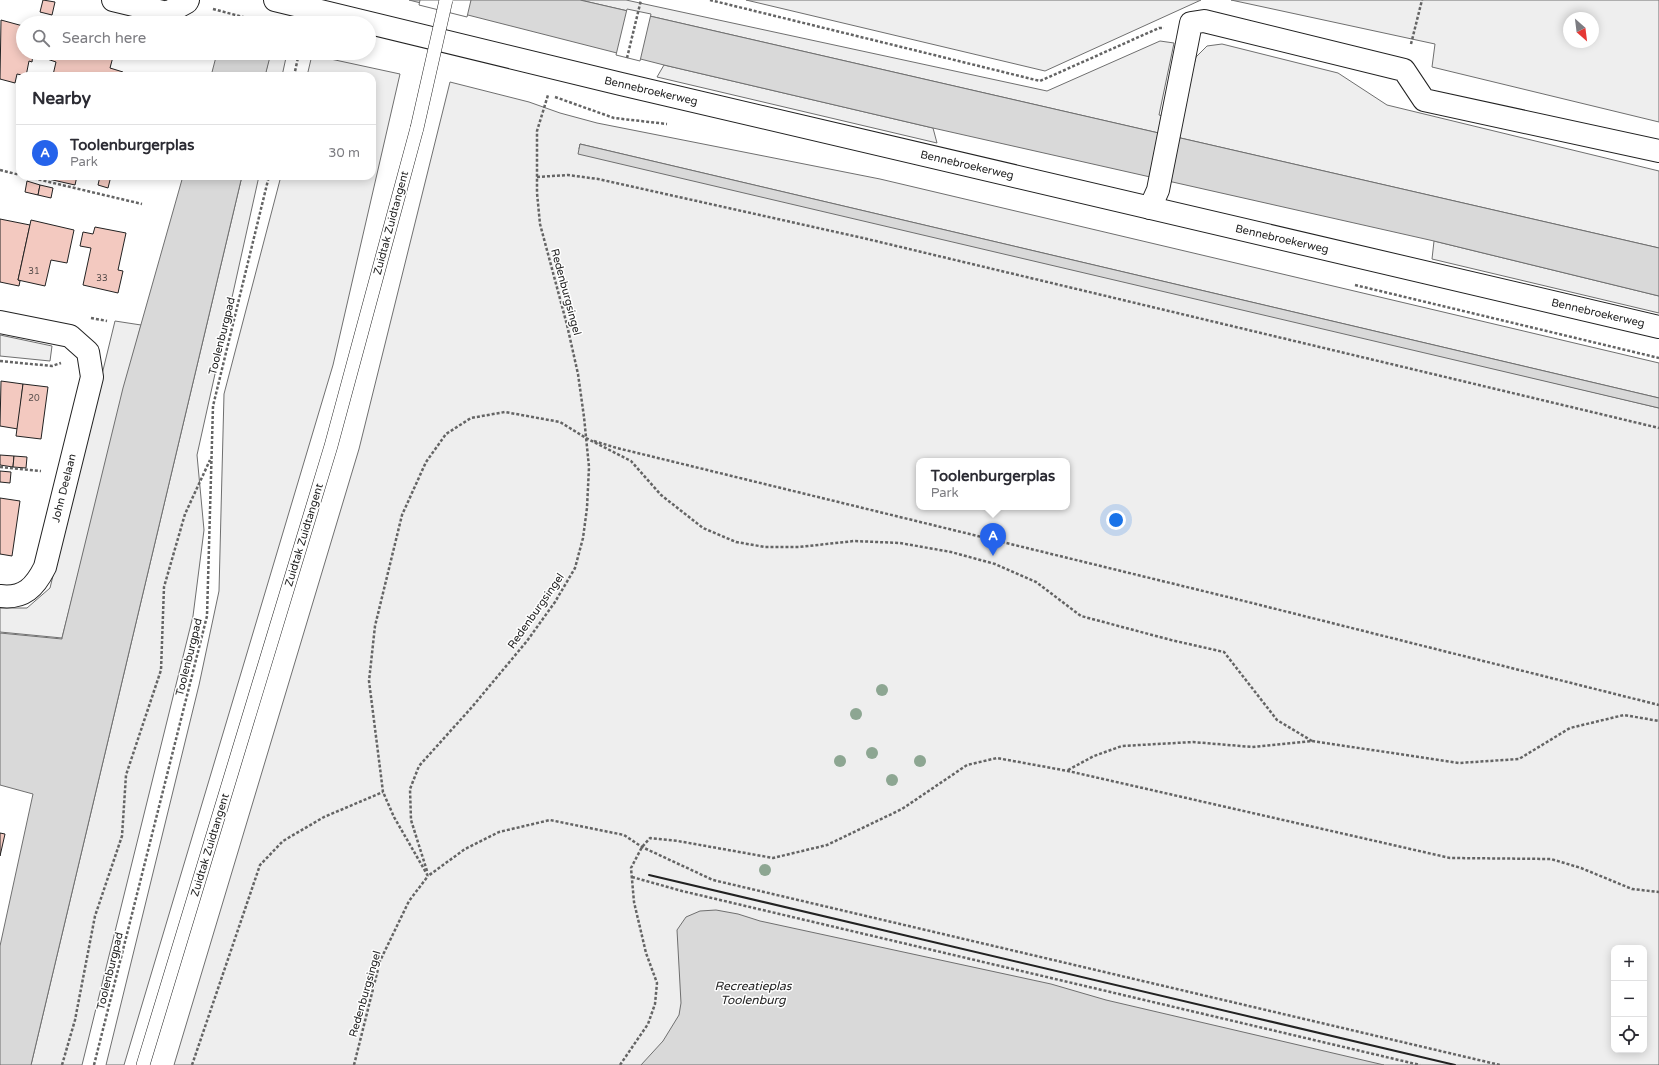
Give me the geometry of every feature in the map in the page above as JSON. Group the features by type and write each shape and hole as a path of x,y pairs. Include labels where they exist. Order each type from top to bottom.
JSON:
{"street":[{"path":"113,0 167,13 188,1"},
{"name":"Bennebroekerweg","path":"275,0 341,16"},
{"path":"1154,199 1173,118 1191,23 1204,21 1404,70 1424,100 1659,151"},
{"name":"Bennebroekerweg","path":"376,25 621,84 1154,199 1659,327"},
{"path":"0,322 70,336 88,352"},
{"name":"John Deelaan","path":"0,596 9,597 26,592 38,581 45,567 92,377 88,352"}],"lane":[{"name":"Zuidtak Zuidtangent","path":"143,1065 331,446 416,128 446,0"}],"path":[{"path":"627,60 641,0"},
{"path":"710,0 1040,81 1159,28 1191,23"},
{"path":"1404,70 1422,0"},
{"path":"188,1 241,16"},
{"path":"295,72 297,60"},
{"name":"Redenburgsingel","path":"354,1065 380,961 409,901 428,876 411,820 410,789 419,766 472,707 527,641 555,602 575,568 583,538 587,508 589,467 578,374 567,324 540,224 537,177 538,131 548,95 614,118"},
{"path":"0,170 16,174"},
{"path":"537,177 568,175 598,179 848,234 1659,428"},
{"path":"41,180 142,204"},
{"name":"Toolenburgpad","path":"94,1065 207,616 213,406 268,180"},
{"path":"0,361 52,366 88,352"},
{"path":"1312,741 1276,720 1224,652 1170,640 1081,616 1036,582 995,564 951,552 900,543 854,541 799,547 765,547 736,542 703,528 661,495 631,461 586,438 560,422 505,412 471,418 446,434 426,462 402,515 375,626 369,681 383,792 394,817 428,876 465,849 499,832 550,820 624,835 642,847 713,880 1500,1065"},
{"path":"586,438 617,448 1224,596 1659,705"},
{"path":"62,1065 74,1020 95,916 122,836 126,775 161,670 164,587 185,514 211,458"},
{"path":"0,467 43,471"},
{"path":"1068,771 1094,756 1122,746 1193,742 1252,747 1312,741 1459,763 1519,759 1570,728 1624,715 1659,721"},
{"path":"620,1065 648,1024 655,1004 657,983 646,953 634,902 631,868 642,847 650,838 678,841 773,858 828,845 902,809 967,765 997,758 1068,771 1450,858 1551,859 1581,868 1632,889 1659,892"},
{"path":"192,1065 260,864 283,840 324,816 383,792"},
{"path":"632,877 690,893 1420,1065"}],"shaded area":[{"path":"580,0 626,0 1047,91 1160,41 1174,43 1159,115 1179,120 1196,57 1207,46 1222,44 1338,73 1387,105 1659,171 1659,248"},
{"path":"746,0 1201,0 1045,71"},
{"path":"1231,0 1659,0 1659,122 1432,67 1435,44"},
{"path":"268,60 285,60 283,72 266,72"},
{"path":"311,60 335,60 400,74 376,178 376,72 308,72"},
{"path":"664,65 933,128 937,143 657,77"},
{"path":"450,82 529,102 560,113 597,123 880,179 1659,363 1659,398 580,144 579,149 1659,408 1659,1065 174,1065 359,449"},
{"path":"241,180 258,180 197,455 204,530 193,616 82,1065 31,1065"},
{"path":"280,180 376,180 333,365 124,1065 106,1065 199,685 219,591 224,394"},
{"path":"1434,241 1659,296 1659,313 1432,259"},
{"path":"115,321 141,325 62,638 0,632 0,608 27,608 50,588"},
{"path":"0,335 52,346 50,361 0,356"}],"water":[{"path":"409,0 580,0 1659,248 1659,296 1434,241 933,128 664,65"},
{"path":"215,60 269,60 266,72 212,72"},
{"path":"580,144 1659,398 1659,408 578,154"},
{"path":"182,180 241,180 31,1065 0,1065 0,946 33,794 0,785 0,633 62,639 123,388"},
{"name":"Recreatieplas Toolenburg","path":"716,910 738,914 760,921 1051,984 1106,1000 1384,1065 641,1065 663,1041 679,1015 681,1003 677,930 686,917 700,911"}],"pier":[{"path":"420,0 471,0 467,17 419,5"},
{"path":"627,9 651,14 640,61 616,55"}],"building":[{"path":"43,0 55,2 52,15 40,12"},
{"path":"1,20 16,24 16,60 32,60 32,62 29,61 27,72 16,72 15,83 0,79"},
{"path":"50,60 112,60 110,68 123,72 54,72 56,62"},
{"path":"53,180 76,180 75,185"},
{"path":"99,180 110,180 108,188 98,185"},
{"path":"27,181 40,185 38,195 25,192"},
{"path":"40,185 53,188 51,198 38,195"},
{"path":"0,219 30,225 18,280 20,281 19,286 0,282"},
{"path":"31,220 74,230 67,263 51,260 45,286 18,280"},
{"path":"95,227 126,233 118,270 123,271 118,293 83,285 91,248 80,246 83,232 93,234"},
{"path":"1,381 23,384 18,429 0,426"},
{"path":"23,384 48,387 41,439 16,436"},
{"path":"0,455 14,456 13,467 0,465"},
{"path":"14,456 27,457 26,468 13,467"},
{"path":"0,471 11,472 10,483 0,482"},
{"path":"0,498 20,501 12,556 0,554"},
{"path":"0,833 5,834 0,856"}],"wall":[{"path":"649,875 1455,1065"}],"place":[{"name":"Toolenburgerplas","path":"993,556"}]}
